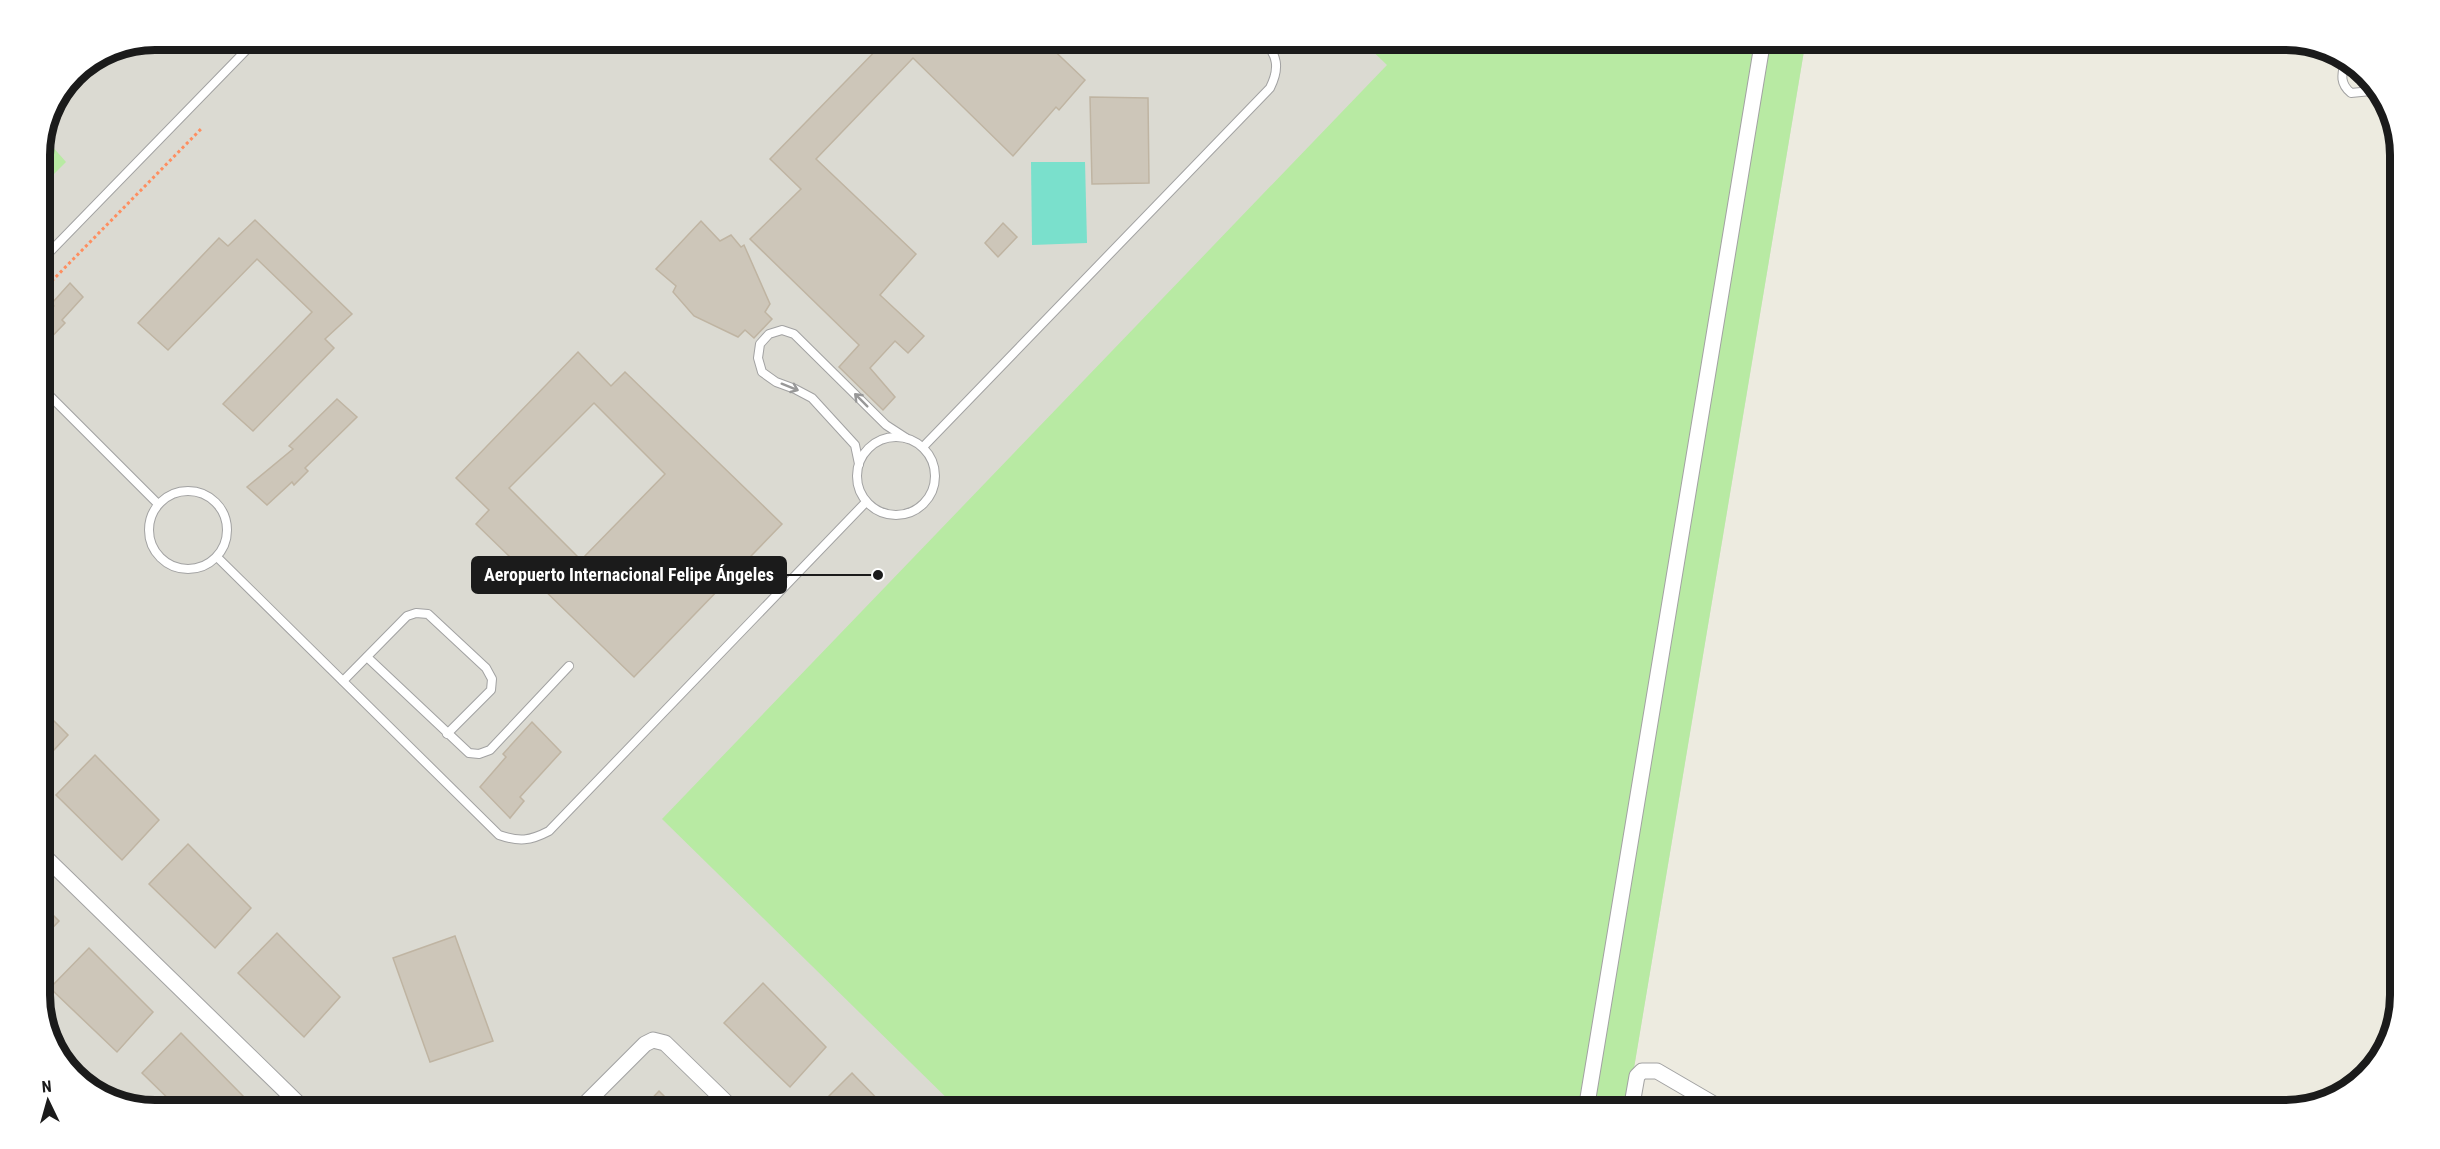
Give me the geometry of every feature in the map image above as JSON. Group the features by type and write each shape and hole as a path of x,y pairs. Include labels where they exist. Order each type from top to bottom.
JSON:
{"street":[{"path":"1588,1100 1761,50"},
{"path":"50,862 294,1100"},
{"path":"589,1100 645,1044 653,1040 665,1043 724,1100"},
{"path":"1632,1100 1636,1076 1642,1071 1657,1071 1707,1100"}],"lane":[{"path":"50,252 246,50"},
{"path":"923,447 1270,88 1277,75 1276,60 1269,50"},
{"path":"2343,67 2341,79 2345,88 2351,93 2369,91"},
{"path":"782,330 794,334 886,425 923,447 935,465 935,487 924,505 905,515 884,514 866,502 857,484 859,464 855,445 812,398 776,382 762,372 758,358 760,344 770,333 782,330"},
{"path":"50,396 158,504"},
{"path":"859,464 869,448 886,438 906,438"},
{"path":"196,491 215,500 226,518 227,539 217,557 200,568 179,569 161,560 150,542 149,522 158,504 175,492 196,491"},
{"path":"217,557 499,835 517,841 533,840 549,831 866,502"},
{"path":"343,681 407,616 416,613 428,614 486,668 492,679 490,690 447,734"},
{"path":"367,657 447,734 470,753 479,754 490,750 569,666"}],"path":[{"path":"50,283 202,128"}],"shaded area":[{"path":"141,50 1804,50 1629,1100 154,1100 114,1092 91,1078 80,1069 64,1047 55,1028 50,1001 50,148 53,127 60,108 85,76 121,55"},
{"path":"1031,162 1085,162 1087,243 1032,245"}],"green space":[{"path":"1371,50 1804,50 1629,1100 949,1100 662,819 1387,65"},
{"path":"51,144 66,162 50,178"}],"building":[{"path":"876,50 1054,50 1085,80 1059,110 1056,107 1013,156 913,58 816,159 916,254 880,295 924,336 908,353 895,341 870,368 895,397 883,410 839,367 859,345 750,239 801,189 770,159"},
{"path":"1090,97 1148,98 1149,183 1092,184"},
{"path":"255,220 352,314 325,339 334,348 253,431 223,404 312,312 257,259 168,350 138,323 219,238 228,246"},
{"path":"701,221 720,241 731,235 741,247 744,245 770,304 765,312 772,319 754,338 745,330 738,337 694,316 673,292 676,286 656,269"},
{"path":"1003,223 1017,237 998,257 985,243"},
{"path":"70,283 83,297 62,320 65,323 50,339 50,311 54,306 52,303"},
{"path":"578,352 611,386 625,372 782,524 634,677 476,524 489,510 456,478","holes":["594,403 665,474 581,560 509,488"]},
{"path":"337,399 357,417 305,468 308,471 294,485 292,482 267,505 247,487 293,449 289,446"},
{"path":"50,717 68,735 50,754"},
{"path":"532,722 561,752 520,797 524,801 510,818 480,787 506,757 503,754"},
{"path":"95,755 159,820 122,860 56,795"},
{"path":"188,844 251,908 215,948 149,884"},
{"path":"50,912 59,921 50,930"},
{"path":"277,933 340,997 304,1037 238,973"},
{"path":"455,936 493,1041 430,1062 393,958"},
{"path":"89,948 153,1012 117,1052 50,988"},
{"path":"763,983 826,1047 790,1087 724,1023"},
{"path":"181,1033 244,1097 241,1100 170,1100 142,1073"},
{"path":"852,1073 878,1100 825,1100"},
{"path":"659,1091 668,1100 650,1100"}],"place":[{"name":"Aeropuerto Internacional Felipe Ángeles","path":"878,575"}]}
